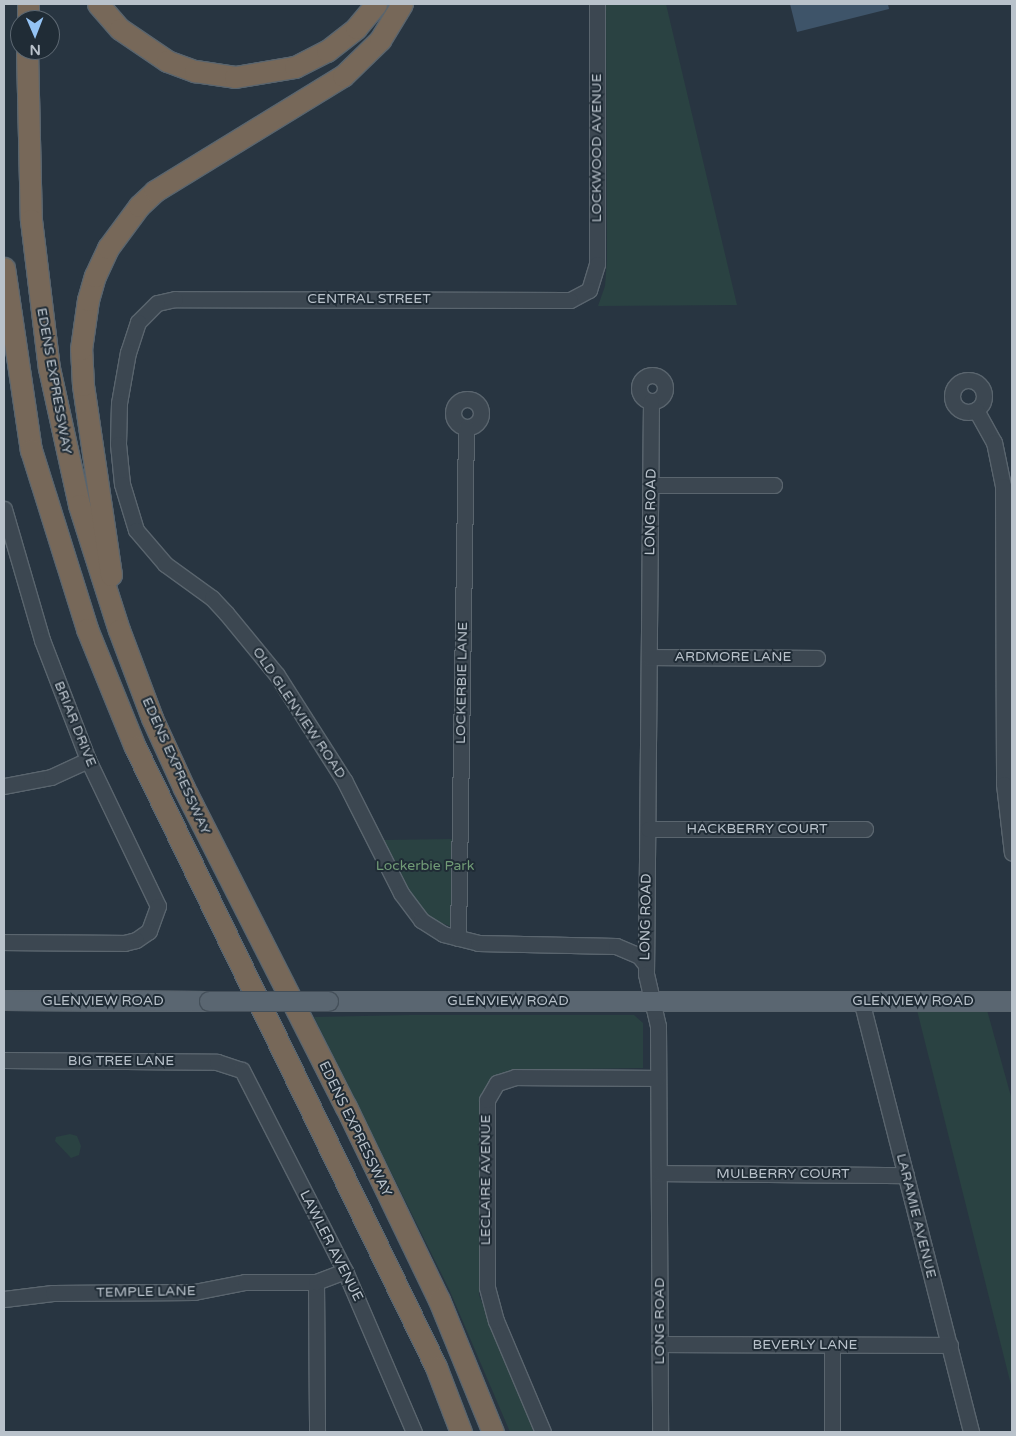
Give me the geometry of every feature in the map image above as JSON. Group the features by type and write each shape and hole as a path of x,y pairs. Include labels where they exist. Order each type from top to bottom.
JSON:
{"highway":[{"path":"98,4 120,29 167,61 195,72 235,77 295,66 327,51 356,28 376,4"},
{"path":"119,630 83,385 83,323 95,276 122,226 155,191 343,76 380,40 402,4"},
{"name":"EDENS EXPRESSWAY","path":"26,60 31,220 49,368 79,505 119,630 152,718 184,788 262,947 346,1108 435,1292 493,1432"},
{"name":"EDENS EXPRESSWAY","path":"4,268 31,450 87,629 135,747 436,1367 461,1432"},
{"path":"4,366 31,450"}],"main road":[{"name":"GLENVIEW ROAD","path":"4,1000 1012,1001"}],"street":[{"name":"LOCKWOOD AVENUE","path":"589,290 597,264 597,4"},
{"name":"CENTRAL STREET","path":"149,308 175,299 570,300 589,290"},
{"name":"OLD GLENVIEW ROAD","path":"149,308 138,322 128,352 118,423 122,484 136,530 152,552 212,598 244,632 333,761 414,912 430,928 458,938 497,944 610,945 634,953 646,965"},
{"name":"LONG ROAD","path":"651,401 646,965 658,1026 660,1432"},
{"path":"976,410 996,448 1003,486 1004,784 1012,853"},
{"name":"LOCKERBIE LANE","path":"458,938 466,426"},
{"path":"651,484 774,485"},
{"name":"BRIAR DRIVE","path":"4,509 42,640 88,760 156,897 157,916 149,931 136,940 124,943 4,942"},
{"name":"ARDMORE LANE","path":"649,656 817,658"},
{"path":"4,786 51,777 88,760"},
{"name":"HACKBERRY COURT","path":"648,829 865,829"},
{"name":"LARAMIE AVENUE","path":"861,1000 971,1432"},
{"name":"BIG TREE LANE","path":"4,1060 217,1062 238,1066"},
{"name":"LAWLER AVENUE","path":"238,1066 246,1076 345,1271 414,1432"},
{"name":"LECLAIRE AVENUE","path":"543,1432 496,1321 487,1287 487,1100 496,1083 515,1077 658,1078"},
{"name":"MULBERRY COURT","path":"660,1173 906,1175"},
{"name":"TEMPLE LANE","path":"4,1299 53,1293 182,1293 258,1281 316,1282 345,1271"},
{"path":"316,1282 317,1432"},
{"name":"BEVERLY LANE","path":"660,1344 950,1345"},
{"path":"832,1345 832,1432"}],"green space":[{"path":"606,4 666,4 737,305 598,306 605,286 607,260"},
{"name":"Lockerbie Park","path":"453,839 452,927 431,919 415,902 381,840"},
{"path":"917,1010 987,1010 1012,1100 1012,1389"},
{"path":"634,1015 643,1023 643,1068 513,1070 493,1079 479,1098 479,1295 534,1432 510,1432 449,1289 314,1017"},
{"path":"70,1134 77,1136 81,1146 79,1155 71,1158 55,1141 56,1137"}],"water":[{"path":"790,4 888,4 889,9 797,32"}]}
